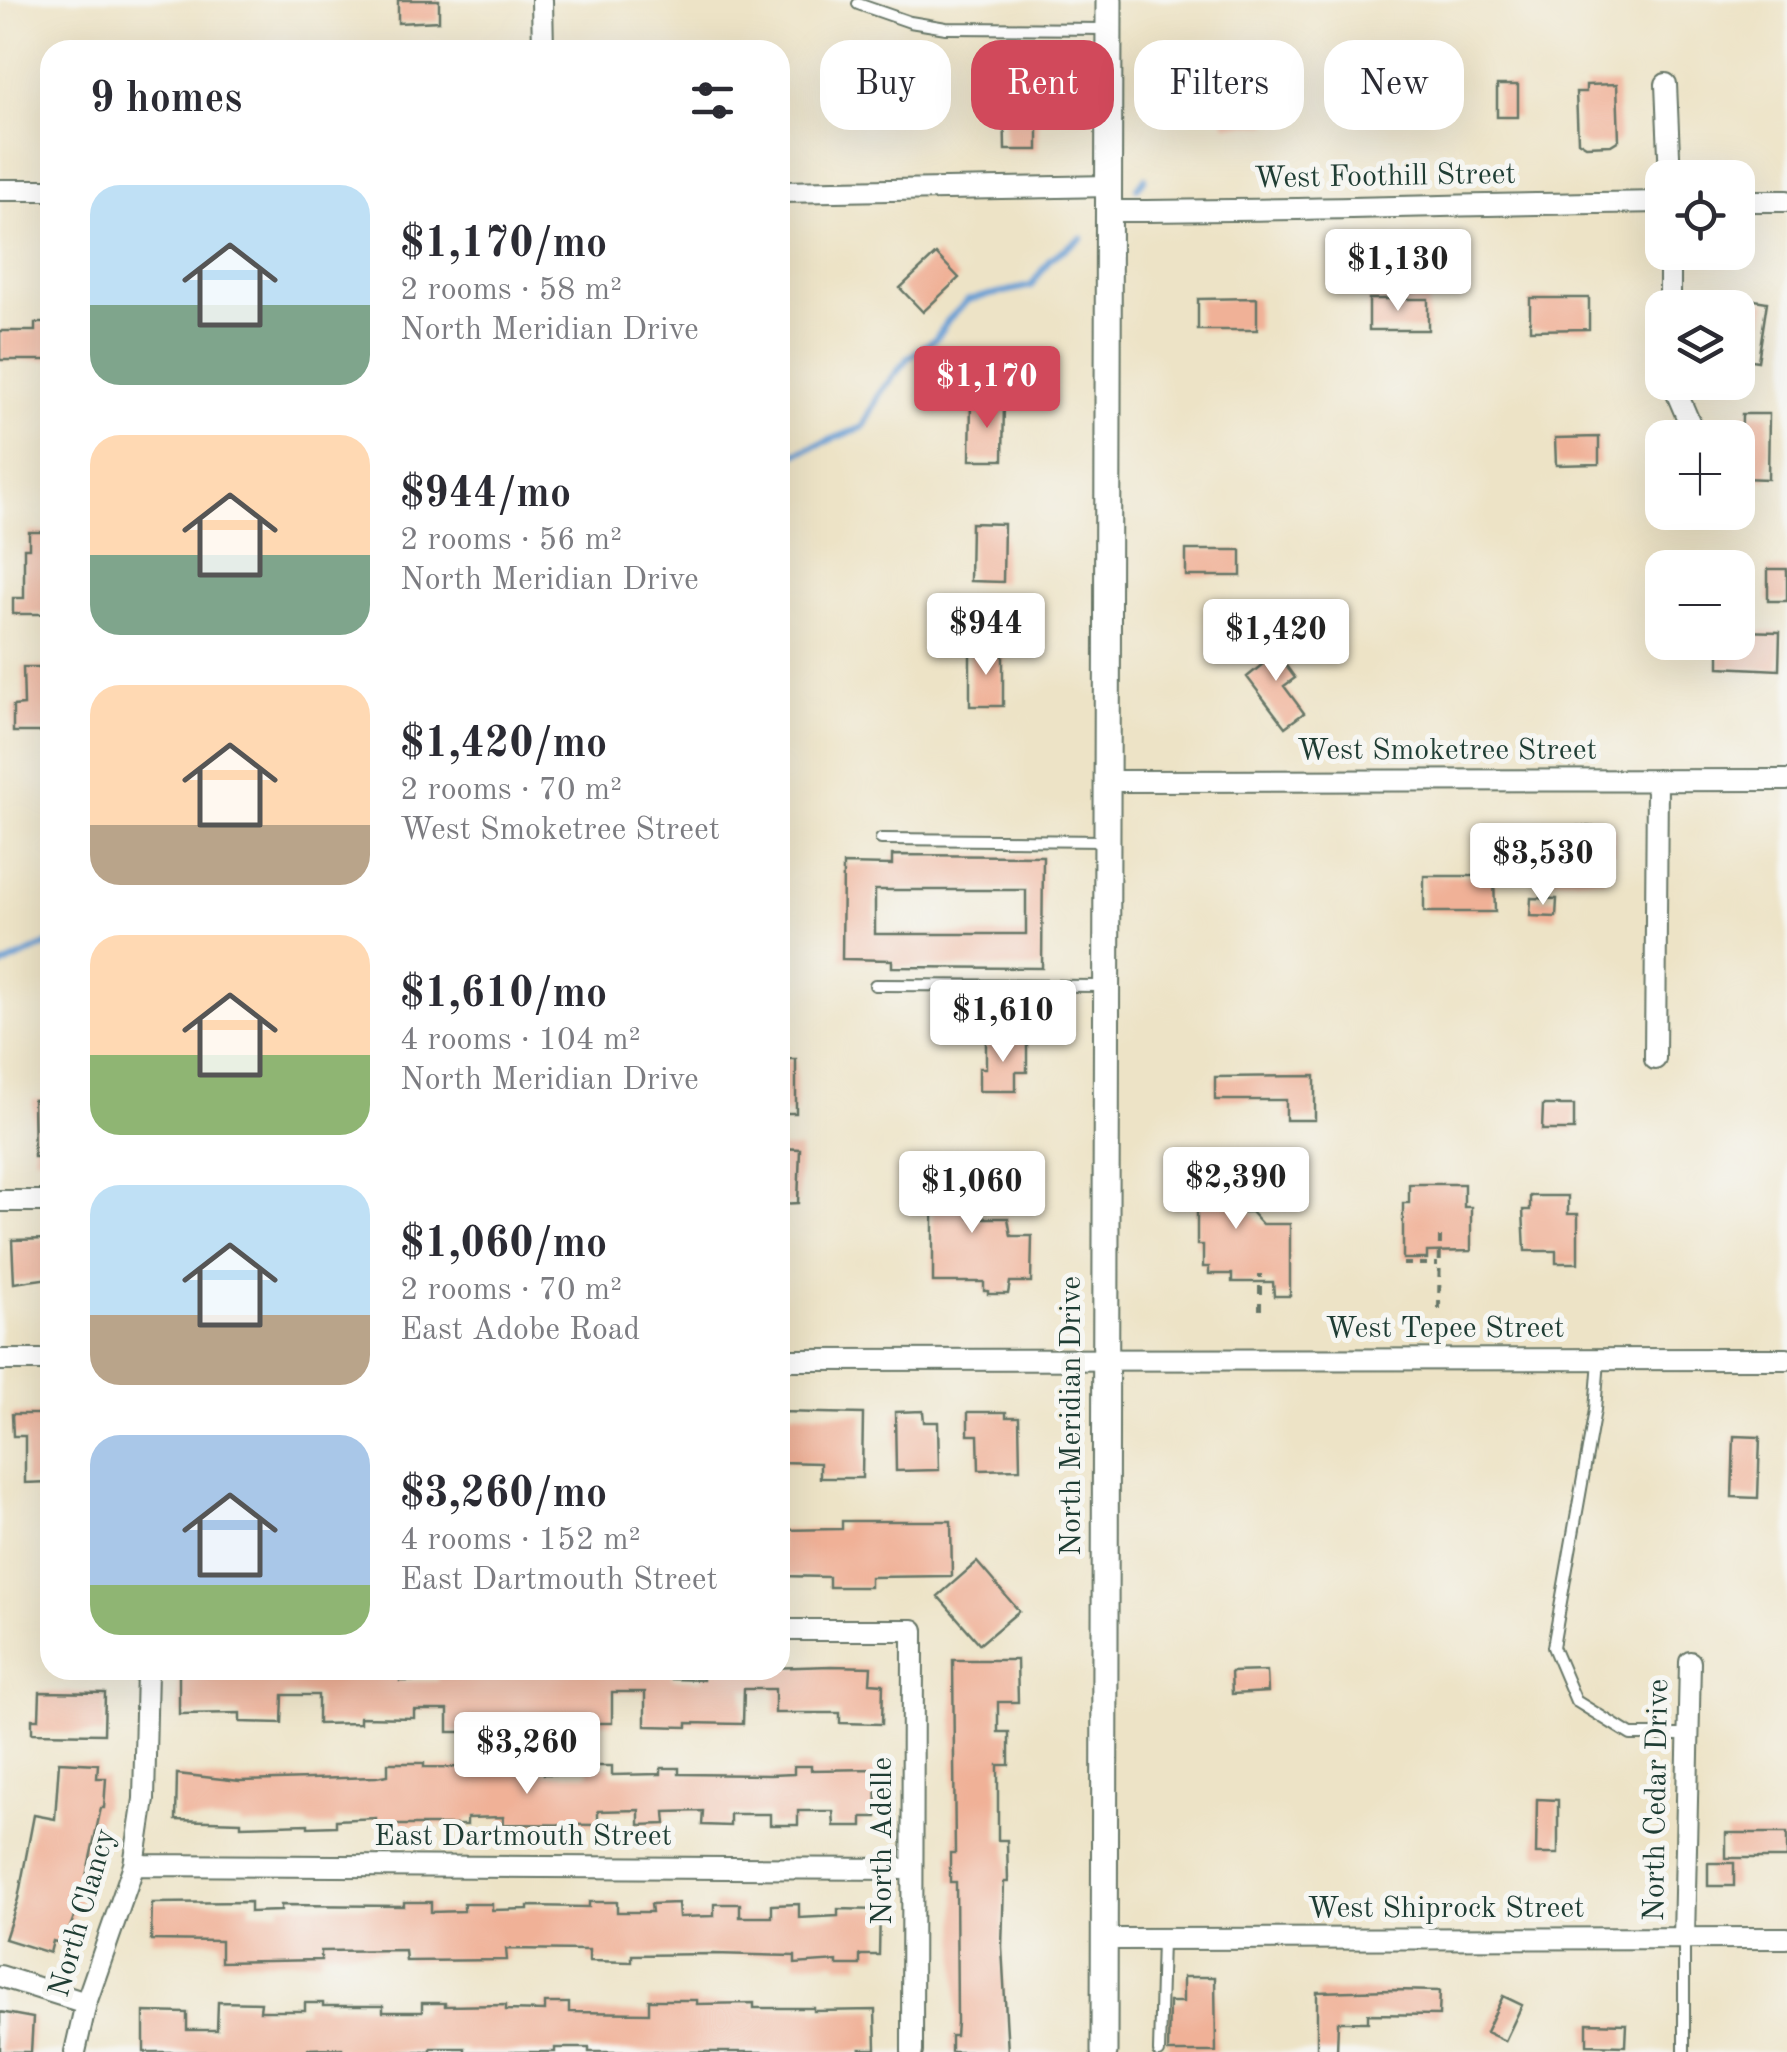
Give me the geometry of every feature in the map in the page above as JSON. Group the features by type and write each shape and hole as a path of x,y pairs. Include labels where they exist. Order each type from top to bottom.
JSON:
{"street":[{"path":"542,0 543,40"},
{"name":"North Meridian Drive","path":"1104,2052 1109,0"},
{"path":"1666,84 1669,160"},
{"path":"0,190 40,190"},
{"name":"West Foothill Street","path":"790,192 1645,202"},
{"path":"1755,201 1787,201"},
{"path":"1655,1059 1657,780"},
{"name":"West Smoketree Street","path":"1108,782 1787,780"},
{"path":"0,1201 40,1201"},
{"name":"West Tepee Street","path":"790,1360 1787,1359"},
{"path":"0,1360 40,1360"},
{"name":"North Adelle","path":"790,1630 913,1630 912,2052"},
{"name":"North Cedar Drive","path":"1684,1939 1690,1662"},
{"name":"North Clancy","path":"76,2052 86,2004 134,1865 144,1799 146,1680"},
{"name":"East Dartmouth Street","path":"134,1865 912,1869"},
{"name":"West Shiprock Street","path":"1104,1939 1787,1938"},
{"path":"0,1976 86,2004"}],"lane":[{"path":"858,4 910,22 946,28 1109,29"},
{"path":"880,838 1107,841"},
{"path":"876,985 1106,986"},
{"path":"1598,1359 1595,1410 1553,1647 1576,1701 1631,1734 1688,1735"},
{"path":"1159,2052 1162,1939"},
{"path":"1684,1939 1684,2052"}],"path":[{"path":"1440,1237 1440,1310"},
{"path":"1403,1264 1440,1264"},
{"path":"1260,1274 1260,1310"}],"building":[{"path":"398,0 439,0 439,21 398,23"},
{"path":"1617,84 1619,140 1611,145 1586,146 1578,141 1576,92 1586,92 1586,85"},
{"path":"1497,85 1518,85 1518,117 1497,117"},
{"path":"1005,130 1038,130 1038,150 1005,150"},
{"path":"936,254 959,278 923,312 900,288"},
{"path":"1257,298 1257,330 1198,330 1198,299"},
{"path":"1530,298 1589,298 1589,329 1530,330"},
{"path":"1369,299 1428,299 1428,330 1369,330"},
{"path":"1755,300 1767,302 1758,361 1755,361"},
{"path":"35,323 40,323 40,360 0,360 0,331 35,331"},
{"path":"971,401 1004,401 1003,460 970,460"},
{"path":"1742,414 1769,414 1768,479 1755,479 1755,420 1742,420"},
{"path":"1599,437 1599,464 1556,465 1555,438"},
{"path":"971,523 1004,524 1003,582 970,581"},
{"path":"29,532 40,532 40,614 13,614 13,598 24,598 24,548 29,548"},
{"path":"1186,550 1241,550 1241,576 1186,576"},
{"path":"1768,569 1787,569 1787,601 1768,601"},
{"path":"1755,631 1780,632 1779,670 1719,667 1719,660 1755,660"},
{"path":"1263,641 1281,641 1281,659 1295,678 1284,686 1304,713 1285,727 1247,677 1263,664"},
{"path":"970,649 1003,649 1003,706 970,706"},
{"path":"23,667 40,667 40,732 13,732 13,706 24,705"},
{"path":"1578,826 1614,828 1614,852 1605,852 1605,879 1546,878 1546,844 1558,844 1558,837 1578,837"},
{"path":"892,855 1043,856 1042,968 892,967 892,960 842,959 843,864 892,865","holes":["875,890 1026,890 1026,934 875,934"]},
{"path":"1424,876 1494,876 1495,912 1424,912"},
{"path":"1531,898 1557,899 1556,917 1530,916"},
{"path":"986,1040 1027,1040 1027,1072 1016,1072 1016,1091 979,1091 979,1068 986,1068"},
{"path":"790,1059 796,1059 796,1113 790,1113"},
{"path":"1315,1076 1315,1120 1286,1120 1286,1100 1215,1100 1215,1077"},
{"path":"33,1100 40,1100 40,1157 34,1157"},
{"path":"1543,1105 1574,1105 1574,1130 1542,1130"},
{"path":"790,1148 800,1149 798,1203 790,1203"},
{"path":"924,1164 969,1164 969,1218 1008,1218 1011,1236 1032,1236 1031,1282 1010,1282 1008,1294 988,1294 984,1282 933,1282 933,1194 924,1194"},
{"path":"1197,1169 1238,1169 1238,1212 1251,1212 1262,1224 1290,1224 1290,1296 1274,1296 1273,1282 1232,1282 1232,1274 1209,1274 1209,1267 1203,1267 1203,1245 1197,1245 1197,1195 1176,1195 1176,1173 1197,1173"},
{"path":"1409,1184 1464,1184 1464,1207 1471,1207 1471,1251 1427,1252 1427,1259 1403,1259 1403,1203 1409,1203"},
{"path":"1530,1196 1568,1196 1568,1214 1578,1214 1578,1263 1556,1263 1556,1251 1525,1251 1523,1210 1530,1210"},
{"path":"40,1239 40,1279 14,1283 12,1240"},
{"path":"923,1411 924,1422 938,1422 939,1470 896,1471 895,1412"},
{"path":"790,1412 863,1414 862,1478 820,1478 820,1463 790,1462"},
{"path":"968,1412 1006,1412 1006,1417 1019,1417 1020,1469 979,1470 978,1435 968,1435"},
{"path":"12,1414 40,1414 40,1482 25,1483 25,1436 13,1436"},
{"path":"1734,1436 1760,1437 1758,1498 1732,1497"},
{"path":"842,1521 951,1521 952,1576 870,1577 870,1587 829,1587 829,1577 790,1576 790,1530 842,1529"},
{"path":"977,1562 1019,1611 980,1644 938,1596"},
{"path":"953,1660 1017,1660 1018,1702 998,1702 998,1732 1009,1732 1009,1765 998,1765 998,1840 1007,1840 1002,1947 1008,2052 951,2052 951,2036 956,2036 957,2022 956,1882 950,1882 950,1853 955,1853"},
{"path":"790,1667 871,1667 870,1683 883,1684 882,1724 840,1723 840,1713 775,1713 775,1689 744,1689 743,1724 687,1723 687,1727 645,1726 645,1692 612,1692 612,1723 489,1723 489,1732 448,1732 448,1710 414,1710 414,1718 360,1717 360,1723 318,1724 318,1695 283,1695 282,1723 240,1722 240,1713 179,1714 179,1680 790,1680"},
{"path":"1267,1671 1268,1692 1232,1694 1231,1672"},
{"path":"40,1692 105,1693 104,1734 32,1733 32,1719 39,1719"},
{"path":"59,1762 98,1764 97,1778 106,1778 104,1808 82,1895 64,1944 53,1941 50,1953 5,1939 18,1899 34,1815 55,1819"},
{"path":"388,1763 544,1768 544,1774 589,1774 588,1766 612,1766 612,1775 661,1774 661,1768 679,1768 679,1774 770,1775 794,1774 794,1766 811,1766 811,1770 876,1769 877,1817 862,1817 862,1826 834,1826 833,1811 798,1811 798,1825 770,1825 770,1814 730,1814 730,1826 702,1825 703,1811 665,1812 666,1824 639,1825 639,1810 598,1811 598,1825 503,1824 503,1817 467,1818 467,1825 376,1825 376,1818 336,1820 336,1826 308,1827 176,1820 177,1774 240,1781 376,1777 388,1775"},
{"path":"1537,1799 1558,1800 1558,1854 1536,1854"},
{"path":"1726,1833 1787,1833 1787,1858 1726,1858"},
{"path":"1708,1863 1734,1863 1734,1886 1708,1886"},
{"path":"250,1902 250,1912 281,1911 281,1905 404,1906 404,1902 431,1902 431,1912 464,1911 464,1904 492,1904 492,1910 589,1907 589,1902 617,1902 617,1912 652,1912 651,1904 678,1903 679,1917 714,1916 714,1904 740,1904 740,1917 772,1917 772,1905 799,1904 799,1918 838,1916 838,1909 880,1910 879,1955 860,1955 860,1965 837,1965 837,1961 795,1964 795,1956 713,1954 632,1955 632,1962 589,1961 589,1950 506,1949 507,1960 406,1961 405,1950 321,1951 321,1960 221,1962 221,1941 151,1940 152,1903"},
{"path":"1183,1977 1215,1977 1216,2052 1168,2052 1169,2002 1183,2002"},
{"path":"1440,1991 1439,2015 1368,2014 1368,2022 1338,2022 1337,2052 1317,2052 1317,1992"},
{"path":"1503,1996 1522,2005 1505,2041 1486,2032"},
{"path":"649,2000 754,2003 754,2008 814,2011 875,2010 876,2049 589,2052 589,2048 555,2048 555,2052 465,2052 465,2048 431,2048 431,2052 342,2052 342,2048 308,2052 144,2052 144,2012 187,2013 187,2030 217,2030 218,2002 261,2003 260,2011 305,2011 305,2003 323,2003 383,2006 383,2012 422,2012 422,2003 506,2005 506,2010 545,2011 545,2003 569,2003 569,2012 649,2013"},
{"path":"0,2012 33,2018 31,2052 0,2052"},
{"path":"1587,2023 1626,2024 1625,2046 1587,2045"}],"waterway":[{"path":"1137,188 1145,178"},
{"path":"790,456 863,427 880,393 908,358 936,338 968,300 1031,286 1050,259 1081,238"},
{"path":"0,967 40,948"}]}
